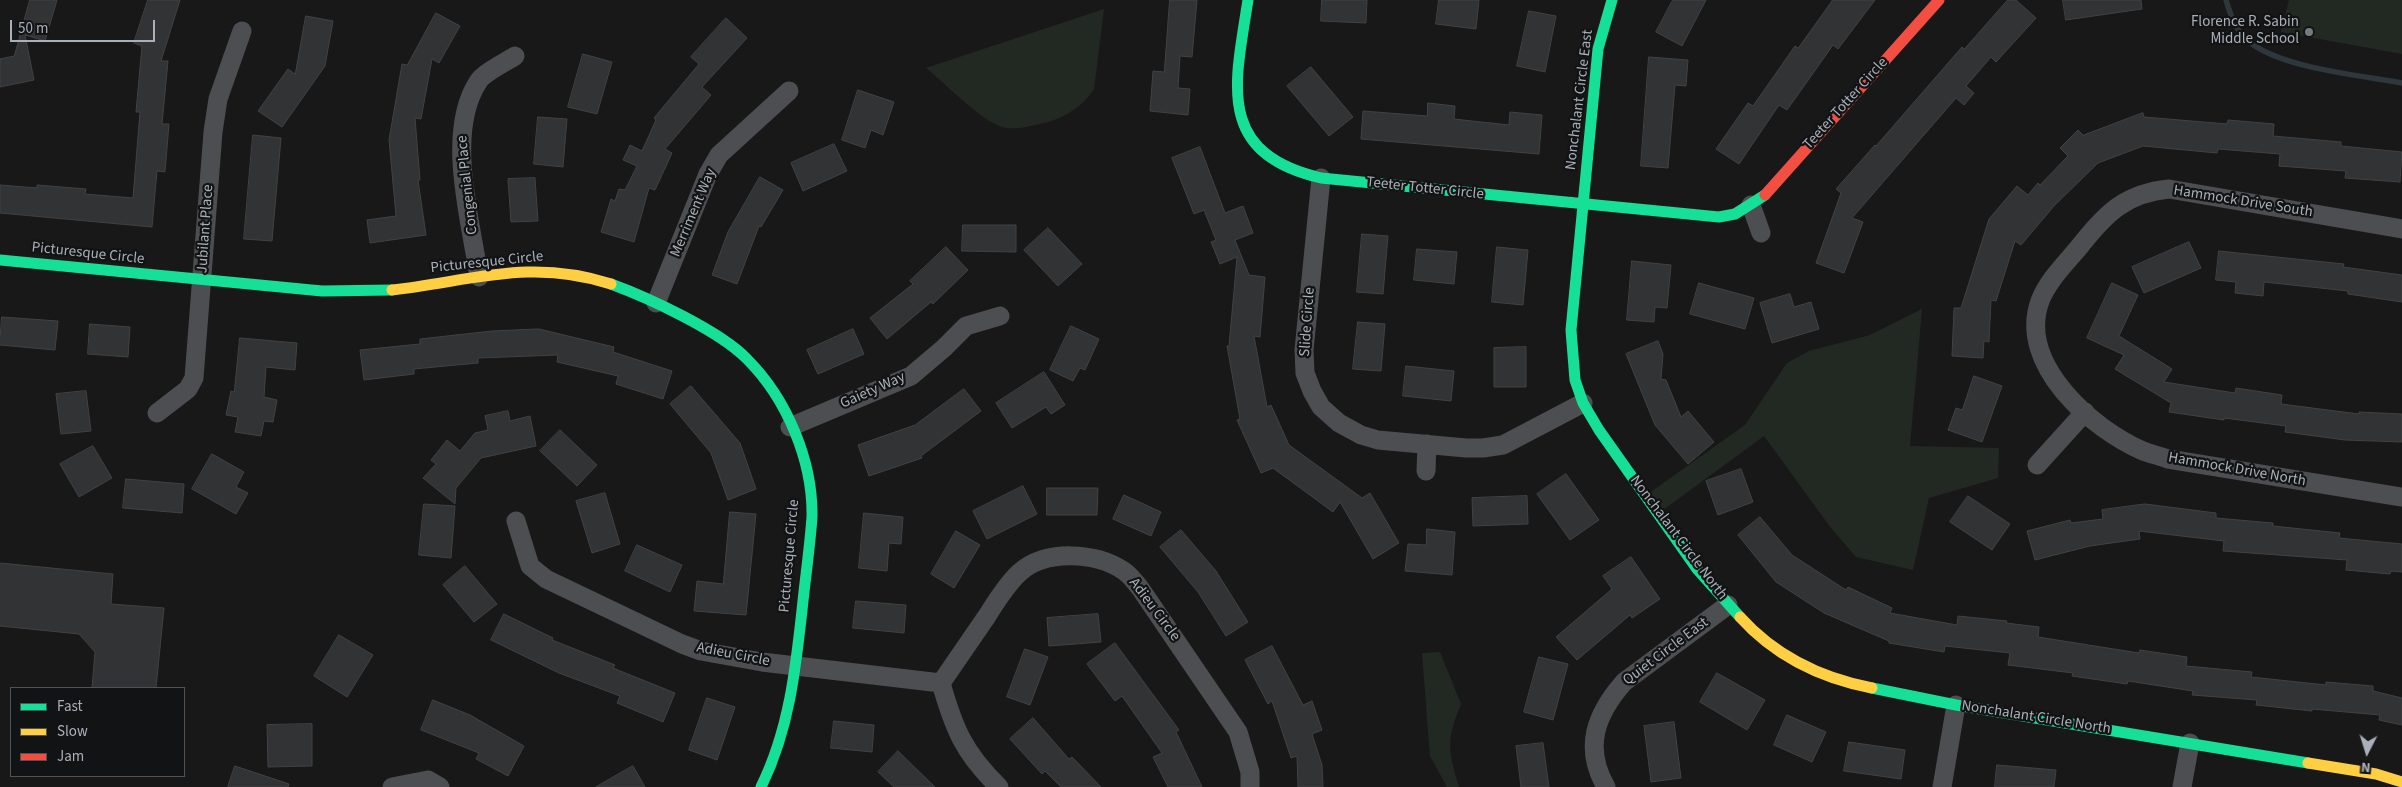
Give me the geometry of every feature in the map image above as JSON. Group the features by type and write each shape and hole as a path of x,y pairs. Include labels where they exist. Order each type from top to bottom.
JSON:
{"street":[{"name":"Teeter Totter Circle","path":"1248,0 1238,87 1239,112 1257,145 1282,166 1300,174 1321,178 1719,217 1735,214 1766,194 1939,0"},
{"name":"Nonchalant Circle East","path":"1584,205 1598,49 1612,0"},
{"name":"Jubilant Place","path":"157,413 188,389 194,378 209,172 217,107 242,31"},
{"name":"Congenial Place","path":"479,277 464,176 461,128 466,105 478,80 515,56"},
{"name":"Merriment Way","path":"656,303 708,174 719,155 789,91"},
{"name":"Slide Circle","path":"1321,178 1304,350 1305,373 1321,407 1339,423 1361,435 1378,440 1483,448 1503,445 1583,402"},
{"name":"Hammock Drive South","path":"2043,358 2037,338 2037,318 2040,302 2048,286 2098,223 2115,208 2132,197 2153,190 2169,189 2402,229"},
{"name":"Nonchalant Circle North","path":"1584,205 1571,330 1575,380 1583,402 1599,430 1697,570 1728,606 1776,651 1819,674 1846,683 1956,705 2376,774 2402,782"},
{"path":"1751,205 1761,233"},
{"name":"Picturesque Circle","path":"0,260 202,281 362,292 528,272 567,273 611,285 656,303 733,346 764,379 779,400 802,450 812,499 810,540 795,665 782,742 774,765 761,787"},
{"name":"Gaiety Way","path":"790,427 910,376 944,348 966,326 1000,316"},
{"name":"Hammock Drive North","path":"2043,358 2052,378 2067,397 2126,442 2144,452 2168,458 2402,497"},
{"path":"2037,465 2085,412"},
{"path":"1426,471 1427,444"},
{"name":"Adieu Circle","path":"516,521 530,566 563,589 701,651 762,662 942,683 1004,591 1020,572 1042,560 1062,557 1085,557 1108,564 1125,572 1140,588 1238,732 1250,772 1250,787"},
{"name":"Quiet Circle East","path":"1606,787 1598,768 1595,732 1600,713 1624,682 1728,606"},
{"path":"942,683 960,738 970,756 999,787"},
{"path":"1942,787 1956,705"},
{"path":"2182,787 2190,743"},
{"path":"392,787 428,780 440,787"}],"shaded area":[{"path":"2289,0 2402,0 2402,54 2281,32"},
{"path":"1104,9 1094,89 1080,105 1068,114 1055,120 1019,128 1002,127 973,109 926,68"},
{"path":"1922,309 1910,446 1999,448 1998,478 1929,498 1913,570 1856,557 1831,528 1764,436 1659,513 1645,496 1745,425 1787,363 1809,351 1870,335"},
{"path":"1440,652 1461,704 1453,727 1450,745 1459,787 1447,787 1430,756 1422,653"}],"building":[{"path":"30,0 57,0 45,41 25,35 34,80 0,87 0,59 14,56"},
{"path":"148,0 180,0 161,61 168,61 162,124 169,124 165,172 157,171 152,227 0,213 0,185 37,188 37,185 86,189 85,194 133,198 140,112 136,112 142,46 134,43"},
{"path":"1170,0 1197,0 1192,57 1180,56 1178,88 1190,89 1188,115 1150,111 1153,71 1164,72"},
{"path":"1322,0 1367,0 1366,23 1321,21"},
{"path":"1439,0 1479,0 1476,29 1436,24"},
{"path":"1673,0 1706,0 1682,46 1656,32"},
{"path":"1833,0 1875,0 1838,49 1833,45 1787,110 1779,105 1739,164 1716,149 1748,103 1753,106 1795,46 1798,48"},
{"path":"2008,0 2016,0 2036,18 1996,62 1991,57 1966,86 1974,93 1964,105 1956,98 1852,218 1863,222 1844,273 1816,263 1841,193 1836,189 1962,47 1964,49"},
{"path":"2063,0 2141,0 2142,9 2066,20"},
{"path":"1529,11 1556,16 1545,72 1517,66"},
{"path":"436,13 460,26 439,63 432,59 421,119 415,118 420,180 418,180 426,235 370,243 367,220 396,216 389,140 402,64 407,65"},
{"path":"306,16 333,21 325,66 282,127 258,111 288,69 295,74"},
{"path":"726,18 747,38 702,87 711,95 665,149 672,153 655,190 649,188 634,242 601,232 611,199 615,201 619,189 625,190 637,166 623,160 630,145 642,151 656,120 654,118 699,64 691,57"},
{"path":"583,54 612,62 597,114 568,107"},
{"path":"1649,57 1688,60 1686,86 1675,85 1668,168 1641,166"},
{"path":"1311,67 1353,117 1329,136 1287,86"},
{"path":"858,90 894,102 883,135 871,130 865,148 842,140"},
{"path":"1428,103 1455,106 1454,119 1509,125 1510,112 1542,115 1539,154 1361,139 1363,111 1427,116"},
{"path":"2143,113 2144,117 2227,124 2228,120 2274,124 2273,136 2341,142 2341,146 2402,152 2400,182 2345,178 2346,171 2279,166 2280,154 2218,149 2217,153 2143,146 2098,163 2054,206 2021,245 2015,241 1996,301 1991,300 1989,342 1984,341 1983,358 1952,356 1954,308 1961,308 1989,219 2017,186 2028,195 2038,183 2040,185 2068,156 2060,148 2078,130 2083,135"},
{"path":"538,117 567,119 563,167 534,164"},
{"path":"253,135 281,138 272,241 244,239"},
{"path":"834,144 847,171 803,191 791,163"},
{"path":"1200,147 1225,213 1243,206 1253,233 1235,240 1249,275 1265,277 1260,337 1254,336 1267,407 1271,405 1289,445 1362,498 1370,493 1399,543 1373,559 1340,502 1333,512 1273,468 1261,473 1237,420 1240,419 1227,346 1229,346 1237,257 1220,264 1211,242 1216,240 1204,210 1194,214 1172,158"},
{"path":"760,177 783,190 761,227 759,226 737,284 712,275 728,232"},
{"path":"535,178 538,221 511,222 508,179"},
{"path":"963,225 1016,225 1016,252 962,251"},
{"path":"1048,228 1082,264 1058,286 1024,250"},
{"path":"1362,234 1388,236 1383,294 1357,292"},
{"path":"2189,242 2201,268 2144,293 2132,267"},
{"path":"946,247 968,270 933,304 931,302 887,339 870,318 913,284 910,281"},
{"path":"1497,247 1528,250 1523,305 1492,302"},
{"path":"1417,249 1457,252 1454,284 1414,280"},
{"path":"2219,251 2344,264 2343,267 2402,275 2402,302 2348,294 2348,291 2264,282 2263,296 2235,293 2236,282 2216,280"},
{"path":"1632,261 1671,265 1667,308 1655,307 1654,322 1627,320"},
{"path":"1699,283 1754,298 1745,329 1690,314"},
{"path":"2112,283 2138,295 2119,336 2172,369 2164,382 2235,393 2236,388 2282,395 2281,404 2359,414 2359,412 2402,414 2402,442 2345,440 2285,432 2286,426 2169,412 2171,403 2115,369 2124,355 2087,338"},
{"path":"1790,294 1794,307 1811,302 1819,329 1772,343 1760,303"},
{"path":"2,317 58,321 55,350 0,345"},
{"path":"1358,322 1385,324 1381,371 1353,369"},
{"path":"90,324 130,327 128,357 88,354"},
{"path":"1071,326 1099,339 1085,370 1080,368 1073,381 1050,370"},
{"path":"539,329 614,347 613,352 672,371 663,399 616,384 618,376 557,362 558,355 478,358 478,363 414,369 414,374 364,380 360,350 420,344 420,339 492,331"},
{"path":"853,329 864,354 818,374 807,350"},
{"path":"240,338 297,343 295,370 266,367 264,397 277,400 273,422 264,421 261,436 235,432 238,417 226,415 231,391 234,392"},
{"path":"1658,341 1663,354 1661,379 1666,380 1681,417 1688,411 1714,442 1688,464 1655,425 1626,354"},
{"path":"1526,347 1526,387 1494,387 1494,348"},
{"path":"1406,366 1454,371 1451,401 1403,396"},
{"path":"1044,372 1065,405 1051,414 1046,407 1012,428 996,403"},
{"path":"1974,376 2002,386 1982,442 1948,430 1956,408 1962,410"},
{"path":"691,386 740,443 756,489 728,500 711,453 670,404"},
{"path":"964,389 981,411 921,456 922,458 869,476 858,445 915,425"},
{"path":"86,391 91,431 61,434 56,394"},
{"path":"508,411 510,421 530,416 536,446 481,458 456,488 455,504 423,478 436,464 431,460 447,440 460,451 475,433 488,430 485,416"},
{"path":"560,430 597,465 577,486 540,451"},
{"path":"93,446 112,478 79,497 60,464"},
{"path":"212,454 244,472 236,487 248,493 236,514 192,489"},
{"path":"1741,469 1753,502 1718,515 1706,481"},
{"path":"1566,474 1599,520 1570,540 1537,494"},
{"path":"126,479 184,484 182,513 123,508"},
{"path":"1023,486 1037,514 987,539 973,511"},
{"path":"1047,488 1098,488 1097,515 1047,515"},
{"path":"605,493 620,544 592,553 576,501"},
{"path":"1124,495 1161,512 1151,536 1113,519"},
{"path":"1527,496 1528,524 1473,526 1472,498"},
{"path":"1968,496 2010,524 1992,550 1950,522"},
{"path":"424,504 455,506 451,558 419,555"},
{"path":"2145,504 2216,513 2216,518 2273,523 2273,526 2340,533 2339,538 2402,544 2402,572 2391,571 2390,574 2346,570 2347,560 2223,551 2224,541 2139,531 2140,539 2090,546 2035,560 2027,531 2070,520 2071,523 2103,519 2102,510"},
{"path":"730,512 756,514 746,615 694,611 697,581 723,584"},
{"path":"864,513 903,517 901,544 889,543 887,571 859,568"},
{"path":"1760,517 1792,555 1846,590 1848,587 1892,608 1890,613 1957,625 1958,616 2007,621 2006,623 2039,627 2038,637 2139,653 2140,650 2187,657 2186,666 2252,672 2251,677 2326,685 2326,682 2373,686 2373,691 2402,698 2402,725 2379,720 2380,715 2256,705 2257,700 2192,695 2193,691 2128,681 2127,684 2072,676 2073,673 2008,665 2010,653 1945,646 1944,652 1889,643 1889,641 1824,613 1776,582 1738,535"},
{"path":"1427,529 1455,532 1452,575 1405,571 1408,544 1426,545"},
{"path":"1181,530 1216,571 1248,622 1226,636 1198,592 1160,547"},
{"path":"956,531 980,545 954,588 931,574"},
{"path":"637,545 682,565 670,592 625,571"},
{"path":"1631,557 1660,599 1632,618 1630,615 1577,660 1556,637 1612,589 1603,576"},
{"path":"0,563 113,574 111,604 164,608 156,687 92,687 95,652 79,634 0,626"},
{"path":"465,566 497,604 474,622 443,585"},
{"path":"856,601 906,605 904,633 853,628"},
{"path":"504,614 553,638 552,640 615,665 613,668 675,693 663,722 617,703 620,696 559,673 491,640"},
{"path":"1098,614 1101,642 1049,646 1047,618"},
{"path":"339,635 373,655 347,697 314,676"},
{"path":"1115,643 1179,730 1176,732 1202,787 1168,787 1153,757 1162,753 1122,696 1115,701 1087,664"},
{"path":"1272,646 1303,705 1312,701 1322,730 1312,734 1322,765 1323,787 1298,787 1297,756 1291,758 1272,701 1268,704 1245,660"},
{"path":"1025,649 1048,657 1030,705 1007,697"},
{"path":"1539,657 1568,664 1553,720 1524,712"},
{"path":"1717,673 1765,700 1747,730 1700,702"},
{"path":"707,698 735,707 717,760 689,750"},
{"path":"433,700 470,715 524,746 508,776 476,759 479,753 421,730"},
{"path":"1787,715 1826,732 1812,762 1774,745"},
{"path":"1033,718 1069,759 1072,757 1101,787 1061,787 1045,771 1042,774 1010,739"},
{"path":"834,721 874,725 872,752 831,748"},
{"path":"1674,722 1681,778 1651,782 1644,726"},
{"path":"312,724 312,766 268,767 267,725"},
{"path":"1849,742 1905,750 1901,779 1844,771"},
{"path":"1543,743 1549,787 1521,787 1516,746"},
{"path":"898,751 935,787 894,787 878,772"},
{"path":"1997,765 2056,770 2054,787 1995,787"},
{"path":"235,766 289,784 288,787 228,787"},
{"path":"633,766 645,787 596,787"}],"waterway":[{"path":"2226,0 2233,20 2241,34 2259,48 2276,57 2319,69 2402,83"}],"traffic: fast":[{"path":"1248,0 1237,87 1240,111 1248,133 1263,151 1287,167 1321,178 1719,217 1735,214 1765,195"},
{"path":"1612,0 1598,49 1571,330 1575,380 1583,403 1599,430 1697,569 1740,617"},
{"path":"0,260 322,291 392,290"},
{"path":"611,284 683,316 720,337 735,348 761,375 774,393 795,432 802,453 808,474 812,517 798,649 790,696 779,742 761,787"},
{"path":"1872,688 1956,705 2308,763"}],"traffic: slow":[{"path":"392,290 475,277 527,272 582,276 611,284"},
{"path":"1740,617 1769,644 1800,664 1834,678 1872,688"},
{"path":"2308,763 2376,774 2402,782"}],"traffic: jam":[{"path":"1765,195 1939,0"}],"place":[{"name":"Florence R. Sabin Middle School","path":"2309,32"}]}
